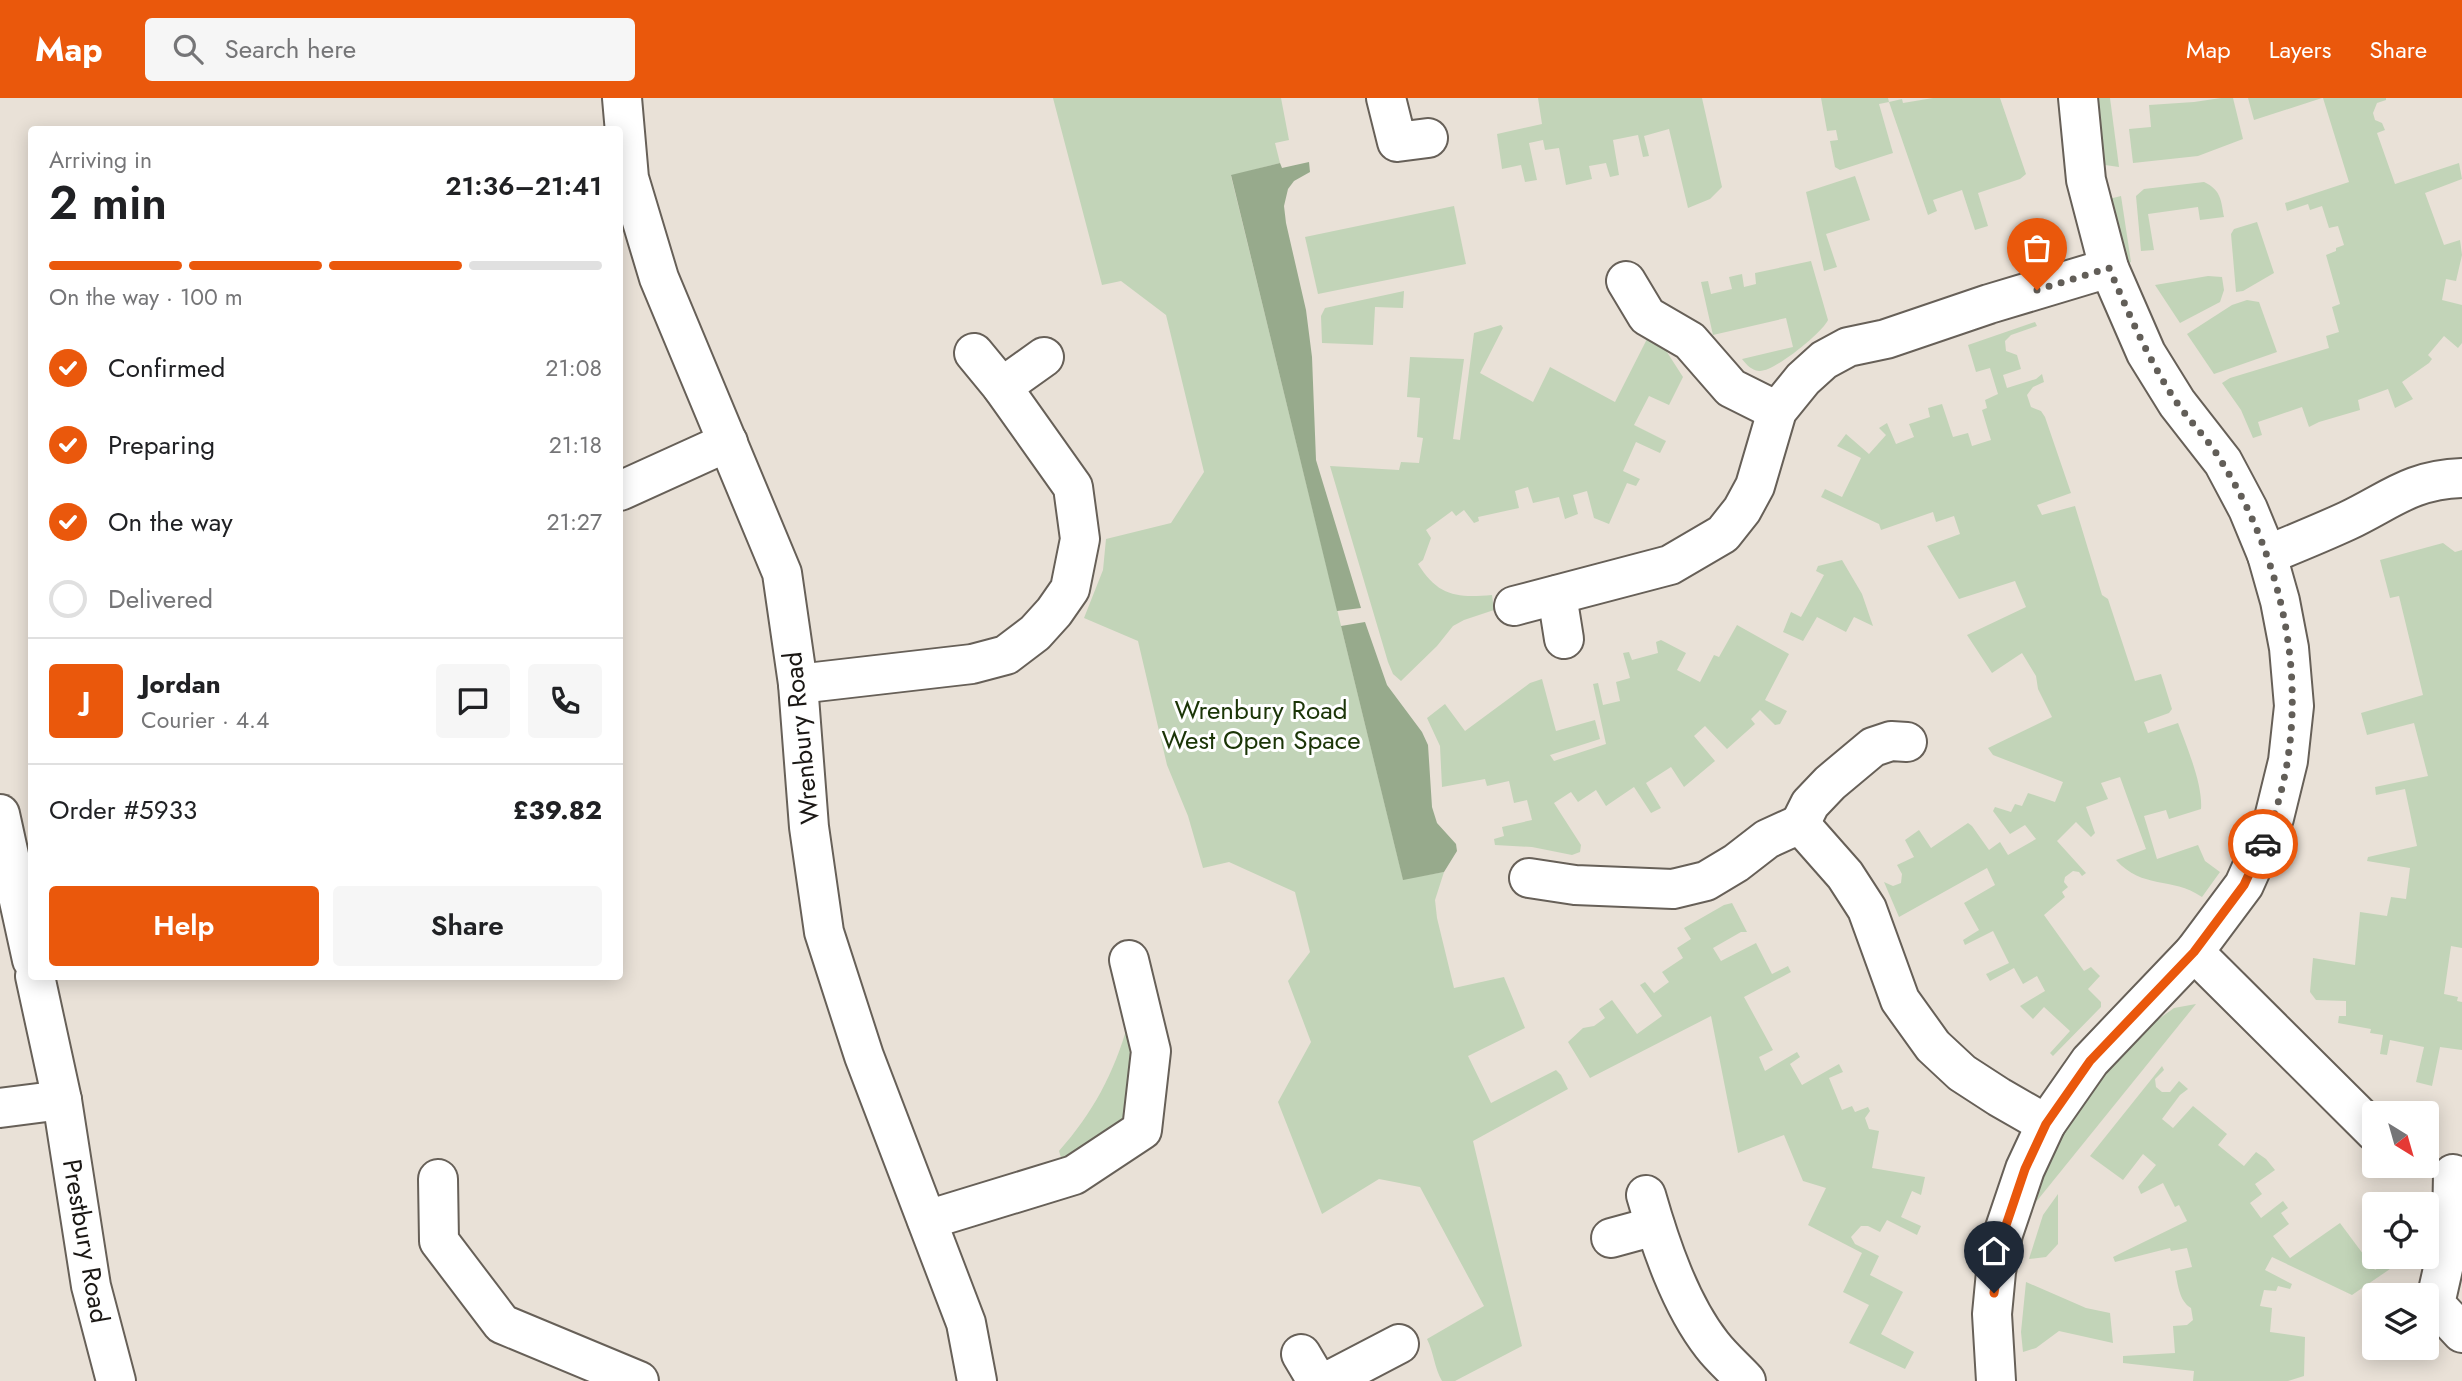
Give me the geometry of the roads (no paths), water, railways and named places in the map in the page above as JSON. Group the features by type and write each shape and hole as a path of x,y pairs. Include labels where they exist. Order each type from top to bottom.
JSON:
{"street":[{"name":"Wrenbury Road","path":"622,98 629,178 655,265 782,573 798,684 809,827 824,932 864,1056 965,1323 977,1381"},
{"path":"1386,98 1397,142 1428,138"},
{"path":"1996,1381 1992,1314 1999,1257 2003,1234 2025,1169 2046,1124 2090,1061 2194,952 2244,885 2274,818 2288,761 2294,706 2289,648 2280,601 2267,555 2248,509 2223,462 2177,402 2146,353 2109,268 2087,180 2077,98"},
{"path":"1514,606 1671,565 1723,534 1742,510 1755,486 1777,411 1803,379 1824,360 1848,347 1886,339 1989,304 2109,268"},
{"path":"1626,281 1647,316 1690,341 1731,388 1777,411"},
{"path":"798,684 972,664 1006,655 1035,633 1070,589 1080,539 1073,487 1002,387 974,353"},
{"path":"1002,387 1044,357"},
{"path":"623,490 728,442"},
{"path":"2267,555 2349,519 2406,488 2442,479 2462,478"},
{"path":"1557,595 1564,639"},
{"path":"1529,878 1575,885 1673,889 1706,881 1736,863 1767,839 1800,824 1810,804 1830,783 1873,747 1891,741 1907,742"},
{"path":"0,814 28,942"},
{"path":"1800,824 1845,875 1867,909 1900,1000 1933,1046 1962,1073 2046,1124"},
{"path":"2194,952 2362,1119"},
{"path":"927,1220 1074,1174 1142,1130 1151,1051 1129,960"},
{"name":"Prestbury Road","path":"36,980 62,1100 91,1286 116,1381"},
{"path":"0,1108 62,1100"},
{"path":"2437,1283 2452,1229 2447,1167"},
{"path":"438,1179 439,1241 502,1324 639,1381"},
{"path":"1611,1238 1650,1210 1689,1311 1713,1346 1746,1381"},
{"path":"2439,1312 2462,1332"},
{"path":"1328,1381 1399,1344"}],"park label":[{"name":"Wrenbury Road West Open Space","path":"1261,725"}]}
